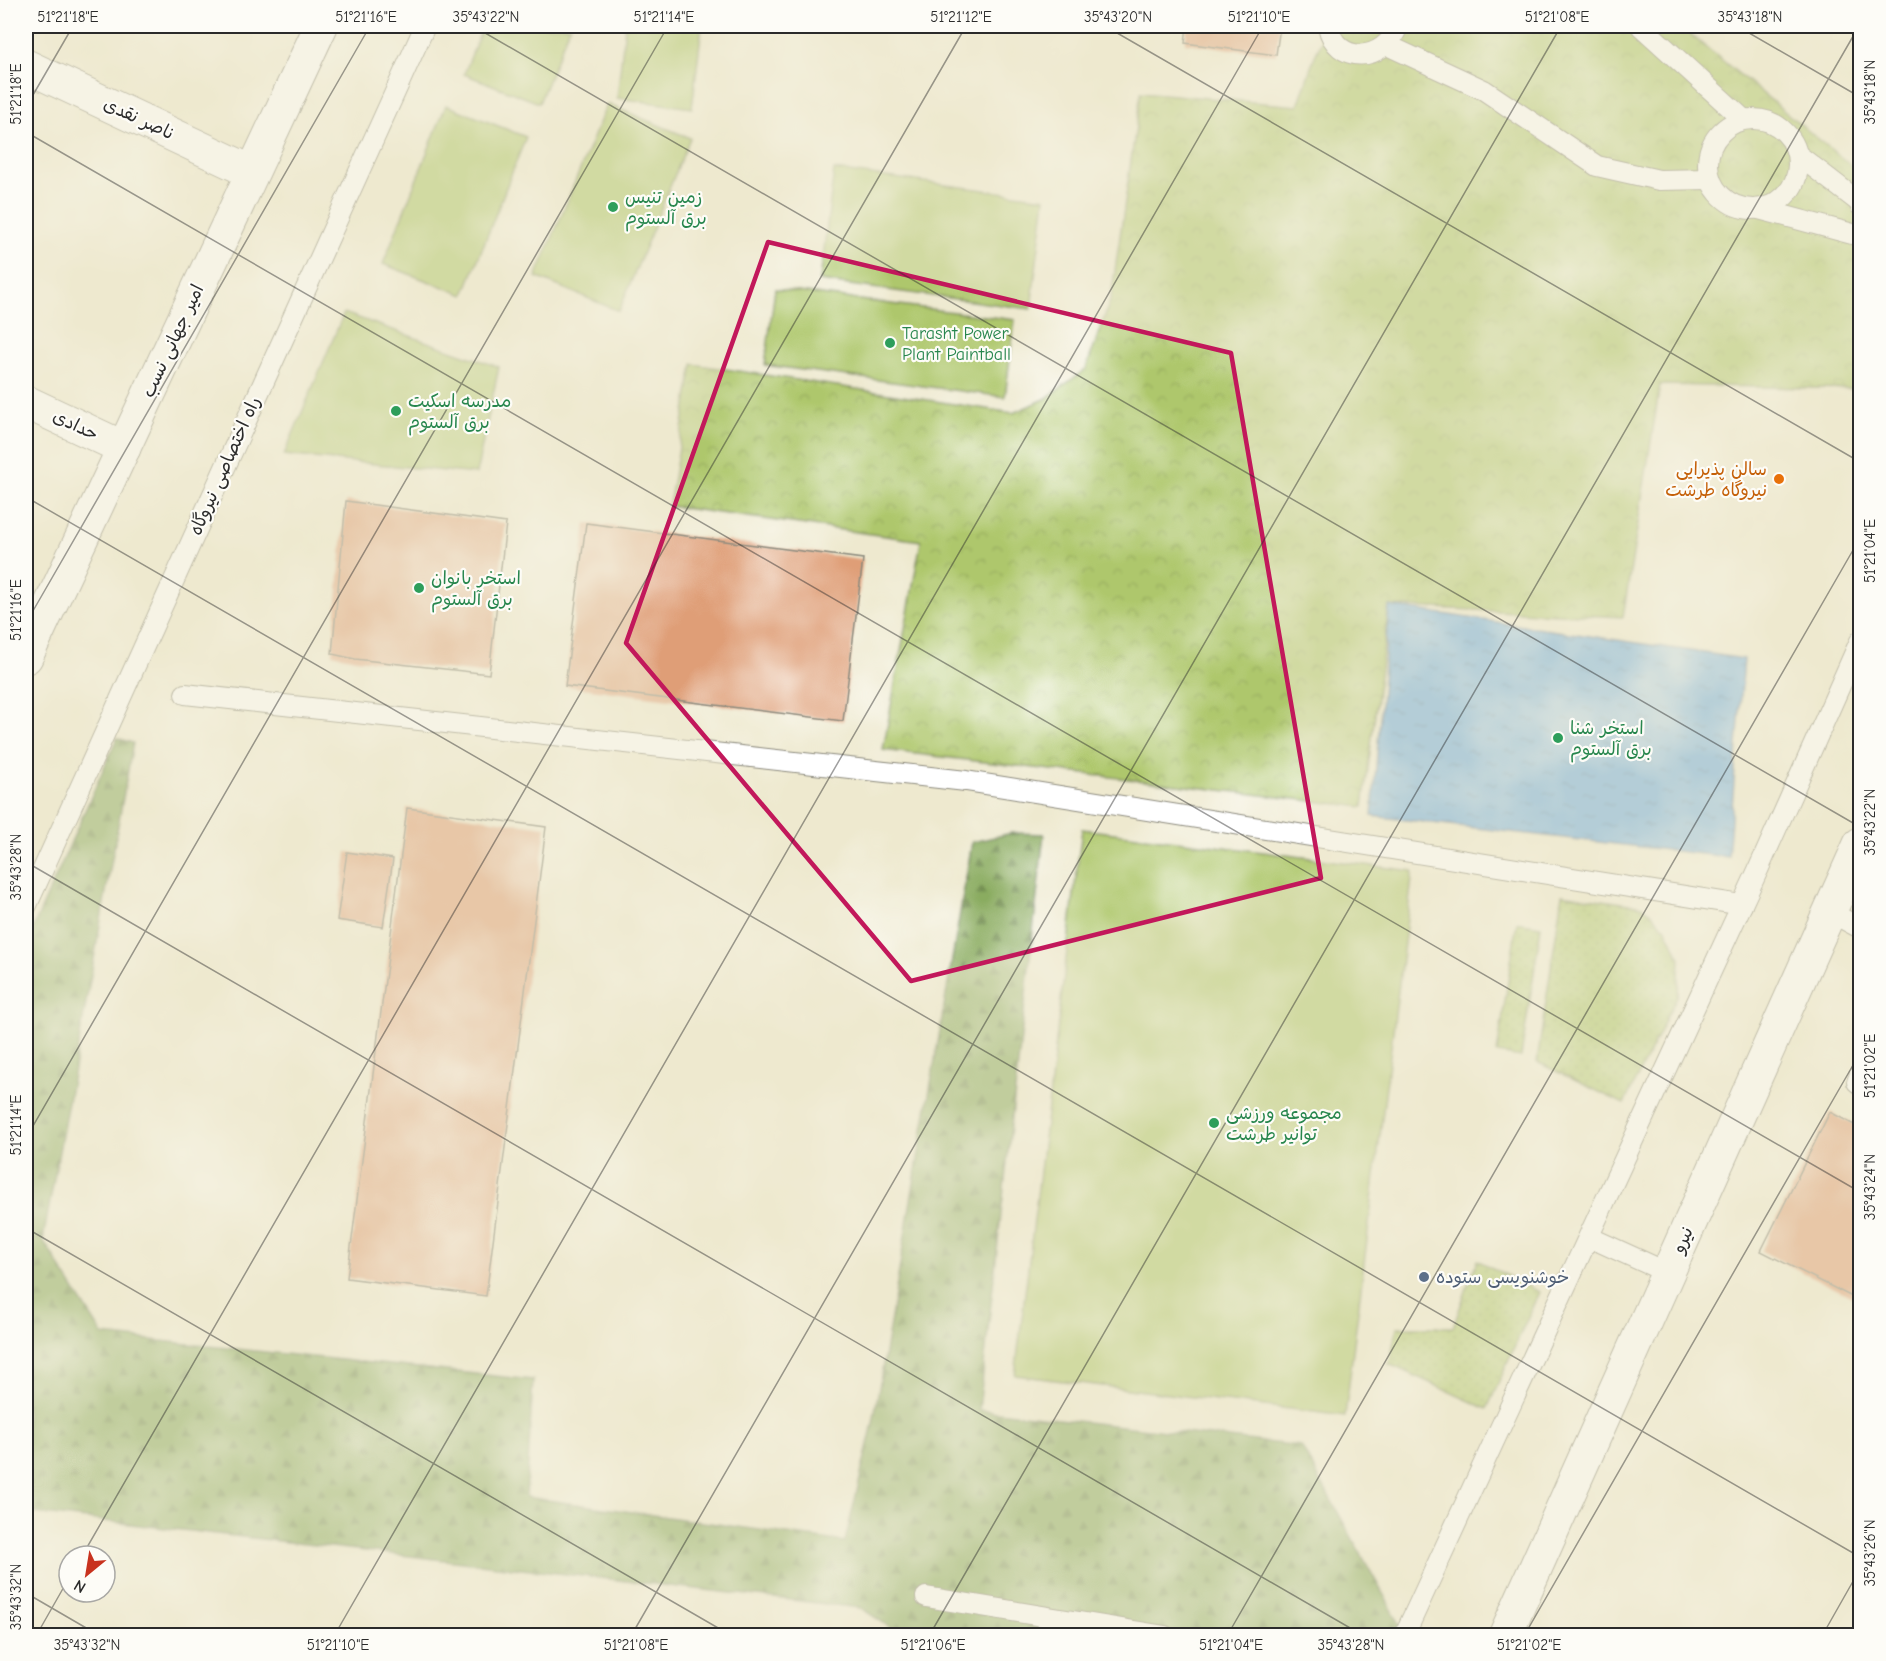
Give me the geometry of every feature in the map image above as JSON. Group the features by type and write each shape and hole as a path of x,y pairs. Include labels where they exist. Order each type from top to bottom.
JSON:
{"street":[{"name":"امیر جهانی نسب","path":"26,657 321,26"},
{"name":"ناصر نقدی","path":"26,66 252,172"},
{"name":"حدادی","path":"26,402 123,448"},
{"name":"نیرو","path":"1506,1635 1860,844"}],"lane":[{"name":"راه اختصاصی نیروگاه","path":"26,907 425,26"},
{"path":"1328,26 1334,40 1343,48 1365,55 1387,45 1398,26"},
{"path":"1641,26 1743,119"},
{"path":"1387,45 1484,90 1597,166 1659,180 1710,179"},
{"path":"1757,118 1784,129 1793,141 1798,155 1799,170 1795,184 1786,196 1774,205 1759,209 1744,209 1729,202 1718,192 1710,179 1707,164 1710,148 1718,135 1729,125 1743,119 1757,118"},
{"path":"1798,155 1860,205"},
{"path":"1759,209 1860,236"},
{"path":"1404,1635 1742,905 1860,642"},
{"path":"185,694 966,781 1742,905"},
{"path":"1830,912 1860,928"},
{"path":"1860,1074 1857,1082 1860,1084"},
{"path":"1589,1237 1668,1273"},
{"path":"926,1597 1165,1635"}],"highlighted area":[{"path":"768,242 1231,353 1321,878 911,981 626,643"}],"green space":[{"path":"483,26 570,26 539,103 464,74"},
{"path":"625,26 702,26 692,108 617,98"},
{"path":"1329,26 1680,26 1860,173 1860,389 1660,385 1623,617 1389,606 1363,807 883,750 921,541 669,506 693,364 1013,413 1045,399 1086,369 1111,298 1141,92 1298,106 1314,58"},
{"name":"زمین تنیس برق آلستوم","path":"607,104 690,138 619,311 536,277"},
{"path":"446,105 526,137 464,295 383,264"},
{"path":"834,170 1045,198 1031,309 820,281"},
{"name":"Tarasht Power Plant Paintball","path":"775,289 1015,320 1005,397 765,365"},
{"name":"مدرسه اسکیت برق آلستوم","path":"344,313 499,367 476,474 284,455"},
{"path":"117,738 133,743 43,1240 103,1335 533,1380 526,1497 845,1542 873,1423 972,842 1012,833 1044,834 979,1410 1301,1446 1406,1635 889,1635 890,1627 861,1608 26,1512 26,944"},
{"name":"مجموعه ورزشی توانیر طرشت","path":"1082,829 1413,871 1345,1416 1015,1375"},
{"path":"1562,894 1643,906 1665,927 1680,958 1678,994 1624,1104 1537,1062"},
{"path":"1517,922 1541,926 1521,1057 1497,1053"},
{"path":"1477,1260 1539,1292 1487,1409 1389,1364 1397,1327 1453,1327"}],"water":[{"name":"استخر شنا برق آلستوم","path":"1389,606 1744,659 1728,857 1372,816"}],"building":[{"path":"1187,26 1280,26 1276,55 1185,43"},
{"name":"استخر بانوان برق آلستوم","path":"346,501 506,523 489,674 355,659 332,654"},
{"path":"586,523 863,559 843,721 565,686"},
{"path":"407,808 546,827 486,1296 347,1278"},
{"path":"347,852 393,859 383,927 337,920"},
{"path":"1830,1112 1860,1128 1860,1301 1761,1251"}],"place":[{"name":"زمین تنیس برق آلستوم","path":"613,207"},
{"name":"Tarasht Power Plant Paintball","path":"890,343"},
{"name":"مدرسه اسکیت برق آلستوم","path":"396,411"},
{"name":"سالن پذیرایی نیروگاه طرشت","path":"1779,479"},
{"name":"استخر بانوان برق آلستوم","path":"419,588"},
{"name":"استخر شنا برق آلستوم","path":"1558,738"},
{"name":"مجموعه ورزشی توانیر طرشت","path":"1214,1123"},
{"name":"خوشنویسی ستوده","path":"1424,1277"}]}
